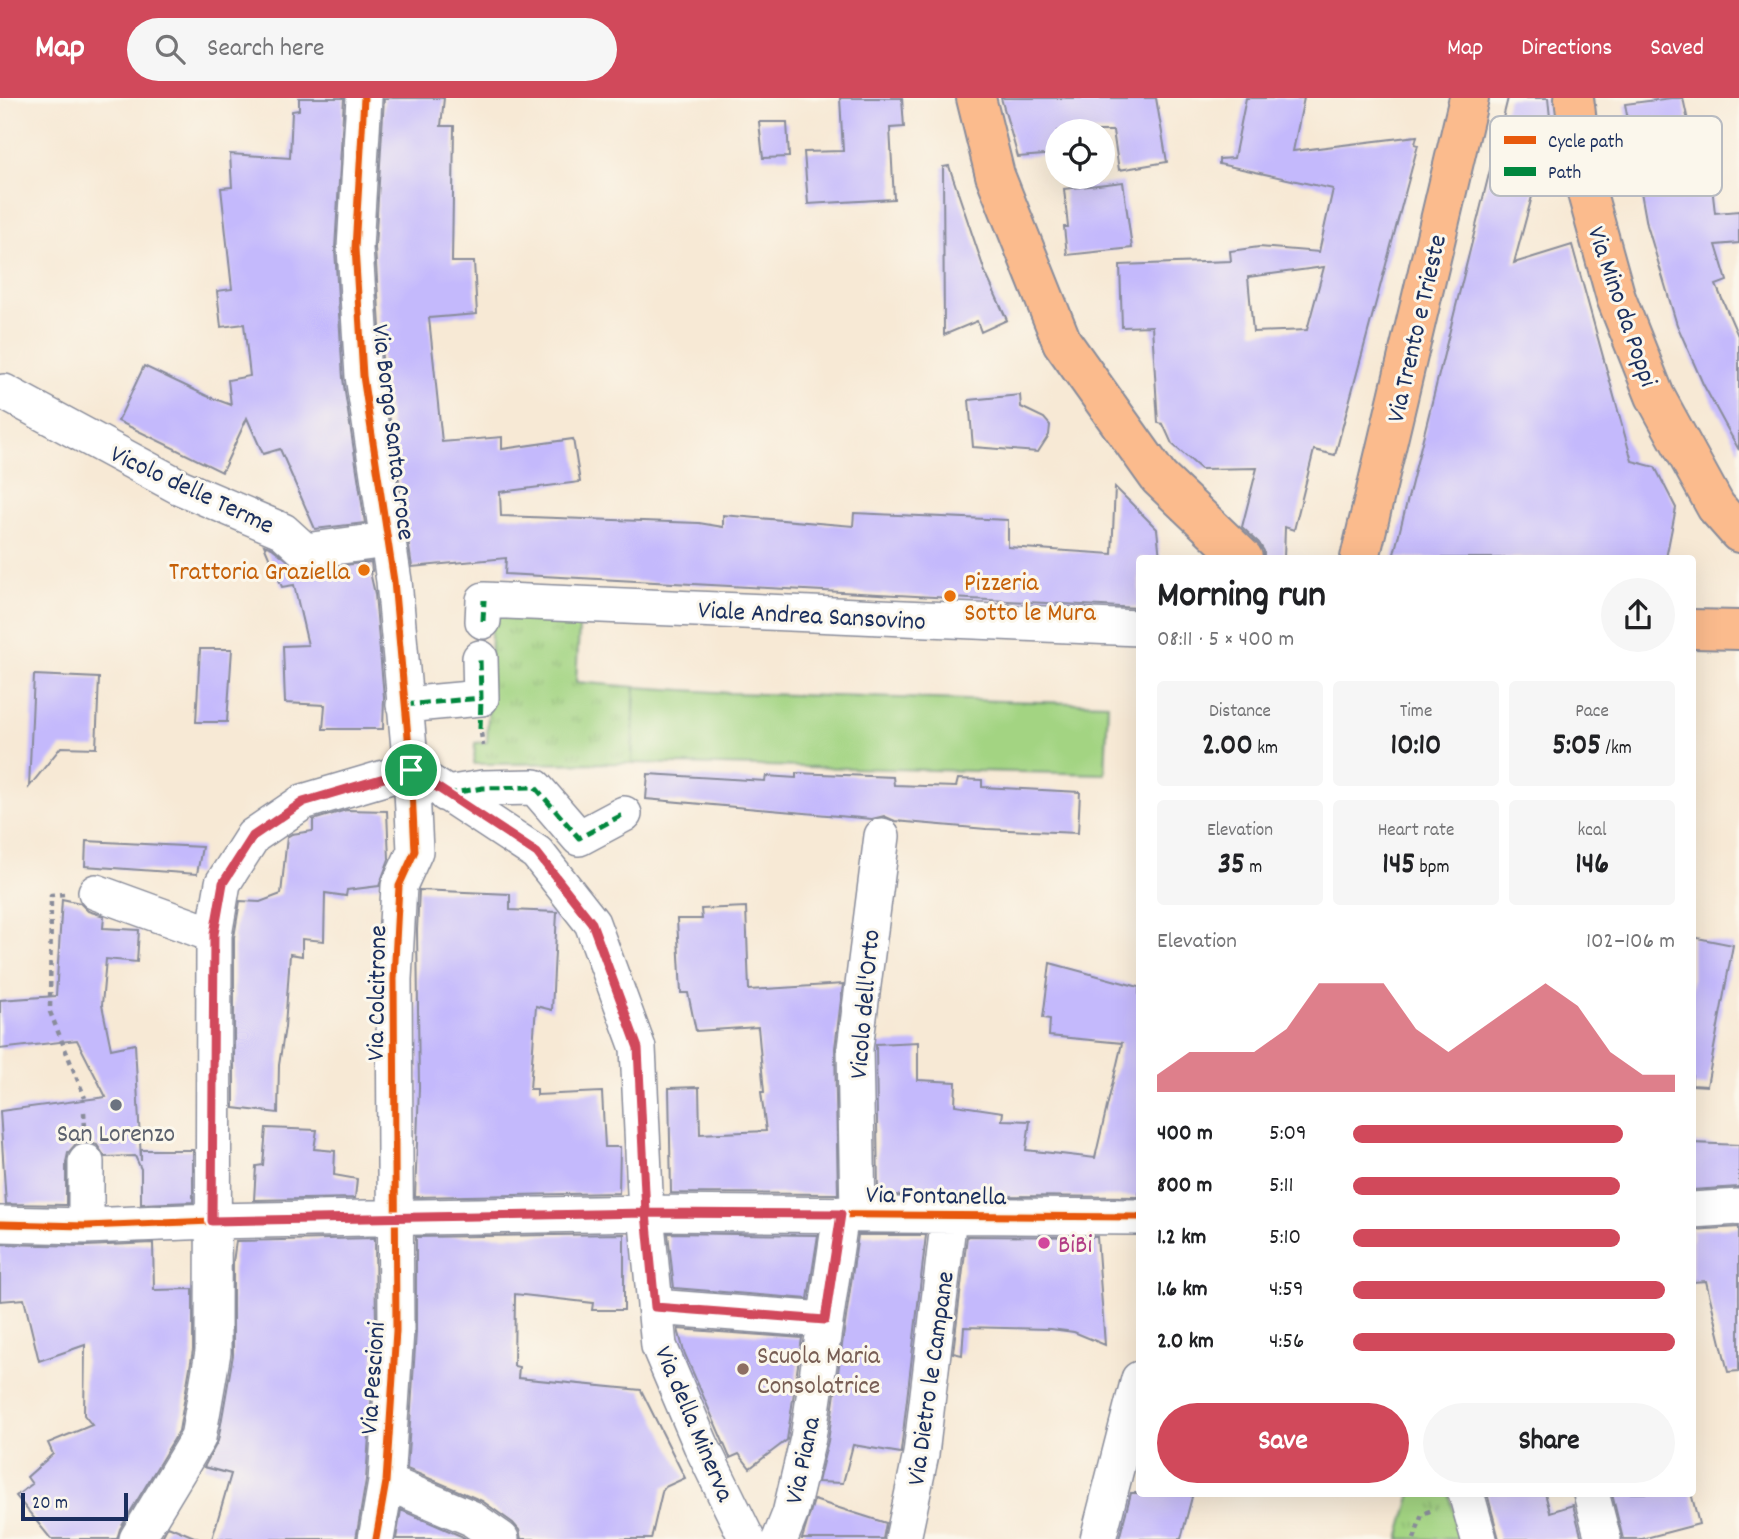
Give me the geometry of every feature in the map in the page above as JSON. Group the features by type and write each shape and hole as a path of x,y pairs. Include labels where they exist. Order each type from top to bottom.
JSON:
{"main road":[{"path":"976,98 995,175 1062,342 1159,478 1240,555"},
{"name":"Via Trento e Trieste","path":"1361,555 1469,98"},
{"name":"Via Mino da Poppi","path":"1574,98 1576,116"},
{"name":"Via Mino da Poppi","path":"1588,196 1616,298 1655,396 1716,506 1739,533"},
{"path":"1696,629 1739,630"}],"street":[{"name":"Via Borgo Santa Croce","path":"363,98 355,248 363,376 394,581 411,770"},
{"name":"Vicolo delle Terme","path":"4,392 180,487 283,531 305,551 387,540"},
{"name":"Viale Andrea Sansovino","path":"483,611 1136,628"},
{"path":"404,705 481,724 480,658"},
{"path":"137,1539 198,1438 213,1352 214,934 223,883 253,836 303,802 411,770"},
{"name":"Via della Minerva","path":"411,770 537,853 592,923 638,1048 646,1213 659,1346 701,1445 747,1539"},
{"name":"Via Colcitrone","path":"397,1219 394,979 400,886 415,851 411,770"},
{"path":"446,793 483,788 535,787 579,838 624,814"},
{"name":"Vicolo dell'Orto","path":"849,1214 855,1048 881,836"},
{"path":"96,892 214,934"},
{"path":"86,1162 86,1226"},
{"path":"1696,1210 1739,1207"},
{"name":"Via Fontanella","path":"0,1224 86,1226 646,1213 1136,1217"},
{"name":"Via Piana","path":"780,1539 790,1514 808,1438 825,1320 849,1214"},
{"name":"Via Dietro le Campane","path":"903,1539 921,1454 949,1216"},
{"name":"Via Pescioni","path":"376,1539 386,1482 396,1331 397,1219"},
{"path":"655,1307 825,1320"},
{"path":"1098,1539 1136,1391"},
{"path":"386,1482 471,1518 501,1539"},
{"path":"1592,1497 1603,1539"},
{"path":"1453,1500 1479,1539"}],"path":[{"path":"85,1098 50,1012 51,895 96,892"},
{"path":"1414,1539 1422,1514 1453,1500"}],"green space":[{"path":"492,609 580,612 576,682 635,687 632,763 474,764 475,743 487,742"},
{"path":"635,687 730,693 1108,704 1105,774 632,763"},
{"path":"1411,1497 1450,1497 1461,1539 1399,1539"}],"building":[{"path":"299,98 344,98 335,249 343,379 365,523 315,529 280,449 263,454 247,418 222,472 118,421 144,366 231,405 228,380 250,376 244,324 221,327 217,291 232,289 221,188 232,187 230,154 290,158 292,111 299,110"},
{"path":"384,98 444,98 441,126 454,126 452,262 474,262 477,314 429,318 442,442 502,437 502,449 573,439 580,482 500,492 501,516 699,523 723,527 723,515 853,526 854,513 1008,520 1008,547 1112,554 1115,487 1157,529 1160,555 1136,555 1136,608 505,574 506,558 412,567 383,374 375,248"},
{"path":"840,98 902,98 904,127 890,128 894,199 808,204 804,152 843,151"},
{"path":"1001,98 1156,98 1167,162 1119,170 1115,119 1045,119 1045,155 1018,157"},
{"path":"1246,98 1304,98 1293,151 1417,136 1415,144 1418,145 1335,455 1314,450 1294,530 1285,527 1284,555 1264,555 1259,543 1242,527 1257,468 1201,469 1172,444 1163,424 1158,423 1152,326 1122,327 1120,265 1231,261 1230,251 1259,247 1319,252 1333,189 1219,164 1219,159 1234,158","holes":["1324,267 1307,330 1253,332 1248,277"]},
{"path":"1508,98 1548,98 1550,116 1504,116"},
{"path":"1683,98 1687,116 1627,116 1625,104"},
{"path":"759,122 787,122 789,157 763,158"},
{"path":"949,166 985,272 1007,320 981,332 977,321 944,335 943,167"},
{"path":"1490,170 1490,196 1532,196 1514,263 1572,245 1632,461 1655,467 1676,508 1667,555 1394,555"},
{"path":"1123,182 1132,248 1067,255 1064,227 1068,227 1064,189 1115,189 1115,183"},
{"path":"1642,196 1713,196 1715,213 1739,211 1739,243 1716,245 1727,281 1716,285 1739,338 1739,450 1703,384 1677,325 1647,225"},
{"path":"1020,395 1021,407 1044,418 1050,425 1049,435 1038,452 973,447 969,400"},
{"path":"264,545 300,570 371,562 384,697 383,729 323,729 325,705 285,703 283,646 308,645 294,585 282,587"},
{"path":"200,649 232,649 227,722 196,722"},
{"path":"34,675 99,678 96,748 61,747 29,787"},
{"path":"796,773 893,777 894,785 956,787 958,779 982,780 982,787 1080,792 1078,833 986,829 895,821 884,816 872,819 646,799 648,774 765,781 766,776 796,778"},
{"path":"346,810 387,811 389,859 379,886 347,890 346,896 325,893 324,941 302,939 302,956 290,954 285,1027 279,1065 278,1113 234,1108 234,937 240,901 260,902 281,894 287,837 313,831 313,820"},
{"path":"86,841 202,847 197,874 85,866"},
{"path":"419,890 510,894 510,910 557,912 552,1010 536,1006 530,1089 537,1089 537,1095 602,1092 605,1147 620,1147 619,1193 415,1197 419,1087"},
{"path":"62,899 80,903 88,911 104,916 103,928 139,930 137,962 106,959 102,1005 111,1049 135,1044 141,1161 141,1150 193,1150 193,1202 141,1204 141,1169 135,1156 105,1157 97,1145 85,1142 75,1145 68,1153 66,1205 6,1204 0,1111 106,1097 77,1040 0,1049 0,1000 56,996"},
{"path":"746,907 749,990 843,984 835,1048 838,1194 671,1193 669,1088 699,1087 700,1134 766,1131 758,1027 696,1031 688,993 681,993 677,919 702,919 701,909"},
{"path":"1696,938 1733,945 1707,1086 1696,1085"},
{"path":"1050,963 1136,986 1136,1197 878,1195 876,1044 918,1042 918,1080 956,1082 955,1105 1003,1112 1002,1120 1030,1121 1026,1150 1095,1158 1122,1043 1049,1036 1050,1019 1043,1018"},
{"path":"266,1128 317,1130 314,1149 335,1151 334,1175 357,1179 355,1198 254,1200 256,1166 263,1165"},
{"path":"1696,1143 1739,1145 1739,1187 1696,1190"},
{"path":"1739,1227 1739,1371 1728,1372 1706,1281 1696,1282 1696,1230"},
{"path":"668,1233 818,1235 808,1299 674,1288"},
{"path":"624,1234 624,1310 592,1310 593,1303 515,1294 514,1366 519,1367 518,1378 641,1390 685,1478 663,1488 651,1539 521,1539 519,1530 513,1523 482,1501 407,1469 416,1332 416,1237"},
{"path":"858,1235 926,1235 901,1453 853,1445 843,1483 818,1482 828,1441"},
{"path":"967,1236 1097,1237 1105,1345 1074,1332 1051,1329 964,1327 962,1355 953,1353"},
{"path":"375,1238 376,1330 366,1480 356,1539 212,1539 231,1474 204,1467 218,1441 233,1355 233,1262 236,1241"},
{"path":"153,1243 154,1290 193,1289 193,1350 179,1431 120,1529 117,1539 51,1539 16,1496 32,1484 27,1477 53,1454 48,1443 92,1425 84,1415 85,1345 39,1361 24,1299 0,1301 0,1244 86,1246"},
{"name":"Scuola Maria Consolatrice","path":"678,1329 802,1338 787,1440 750,1468 739,1454 730,1458 684,1352"},
{"path":"1131,1493 1136,1493 1136,1497 1192,1497 1181,1539 1119,1539"},
{"path":"1488,1497 1546,1497 1550,1512 1573,1505 1582,1539 1499,1539"},
{"path":"1613,1497 1692,1497 1699,1524 1642,1539 1623,1539"},
{"path":"814,1500 886,1523 883,1539 802,1539"},
{"path":"401,1510 461,1536 466,1539 396,1539"},
{"path":"168,1526 199,1539 161,1539"}],"marked path":[{"path":"483,621 484,600"},
{"path":"404,705 481,698 480,658"},
{"path":"480,729 481,698"},
{"path":"446,794 483,788 535,787 579,838 624,814"},
{"path":"655,1307 825,1320"}],"cycle path":[{"path":"364,98 355,248 363,376 394,581 411,770 415,851 399,886 394,979 396,1331 386,1482 376,1539"},
{"path":"0,1224 86,1226 646,1213 1136,1217"}],"place":[{"name":"Trattoria Graziella","path":"364,570"},
{"name":"Pizzeria Sotto le Mura","path":"950,596"},
{"name":"San Lorenzo","path":"116,1105"},
{"name":"BiBi","path":"1044,1243"},
{"name":"Scuola Maria Consolatrice","path":"743,1369"}],"route":[{"path":"411,770 303,802 253,836 223,883 214,934 212,1221 646,1213 841,1214 825,1320 655,1307 646,1213 638,1048 592,923 537,853 411,770"}]}
